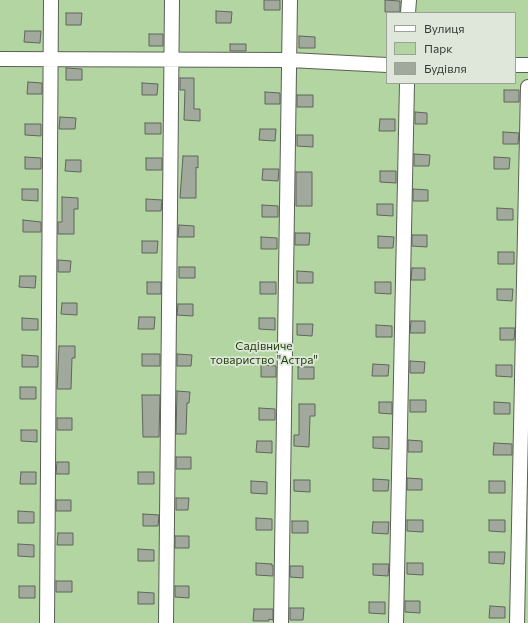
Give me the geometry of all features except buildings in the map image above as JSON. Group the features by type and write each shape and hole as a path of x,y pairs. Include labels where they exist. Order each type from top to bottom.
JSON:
{"street":[{"path":"47,623 51,0"},
{"path":"166,623 172,0"},
{"path":"281,623 290,0"},
{"path":"408,12 409,0"},
{"path":"0,59 290,60 386,65"},
{"path":"516,65 528,65"},
{"path":"396,623 407,84"},
{"path":"517,623 528,87"}],"green space":[{"name":"Садівниче товариство \"Астра\"","path":"0,0 528,0 528,623 0,623"}]}
